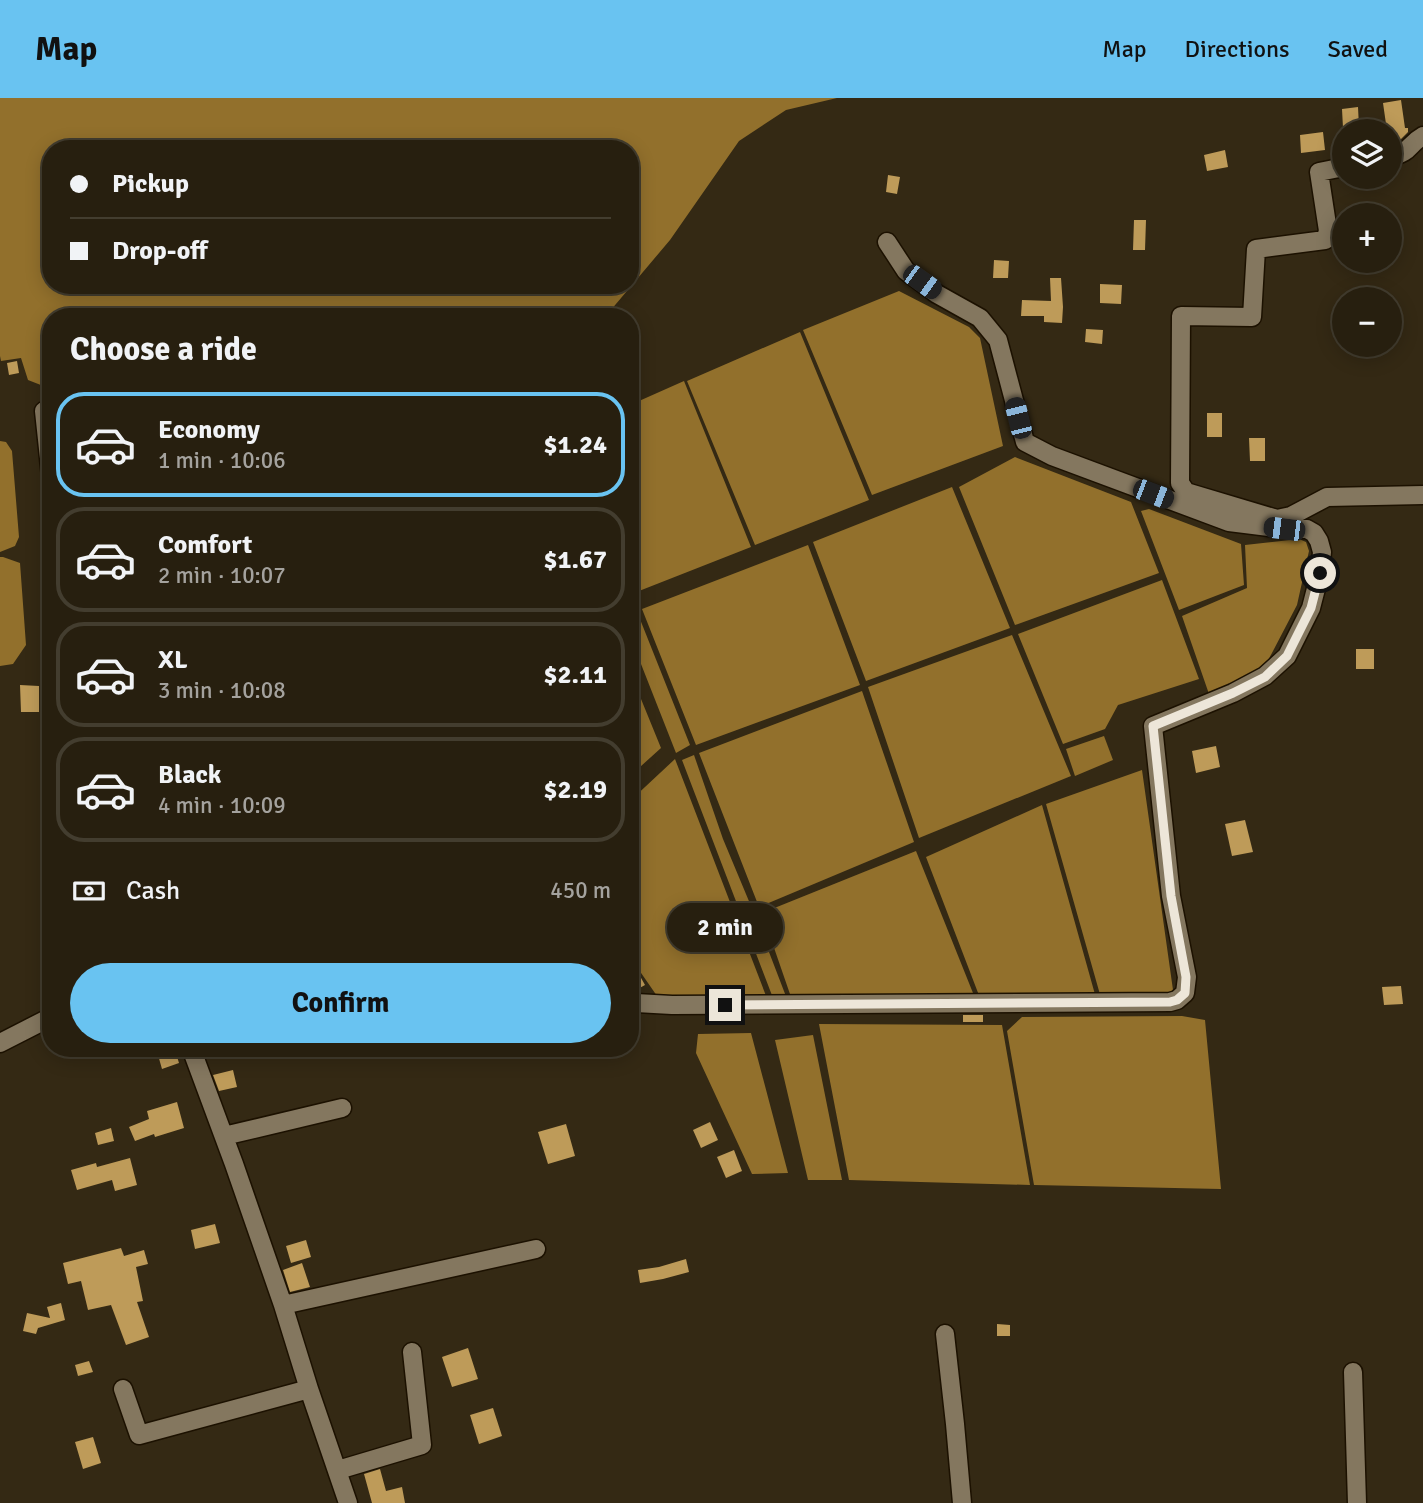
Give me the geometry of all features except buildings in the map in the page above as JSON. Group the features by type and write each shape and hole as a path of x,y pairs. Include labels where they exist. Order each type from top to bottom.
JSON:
{"street":[{"path":"1402,154 1423,136"},
{"path":"1332,169 1318,172 1328,231 1325,240 1256,249 1252,317 1181,316 1180,483 1186,492 1276,519 1292,516 1327,497 1423,495"},
{"path":"639,1003 1177,1000 1185,993 1186,977 1171,896 1153,726 1265,677 1287,656 1311,608 1322,552 1314,533 1307,529 1229,522 1052,456 1025,442 998,340 980,318 937,294 906,271 887,242"},
{"path":"0,1042 42,1021"},
{"path":"194,1057 283,1305 348,1503"},
{"path":"224,1136 342,1108"},
{"path":"283,1305 536,1249"},
{"path":"945,1334 962,1503"},
{"path":"338,1470 422,1444 412,1352"},
{"path":"1353,1371 1357,1503"},
{"path":"123,1388 139,1435 309,1389"}],"shaded area":[{"path":"0,98 837,98 786,110 739,141 670,240 639,277 639,140 42,140 42,294 624,294 613,308 42,308 42,385 28,380 21,358 1,361"},
{"path":"899,291 969,327 980,338 1003,446 872,495 803,330"},
{"path":"800,332 869,500 755,545 687,381"},
{"path":"684,381 751,547 639,591 639,401"},
{"path":"0,441 6,442 12,451 19,537 15,546 0,552"},
{"path":"1015,457 1131,502 1159,573 1015,625 959,487"},
{"path":"952,487 1010,628 866,681 813,542"},
{"path":"1149,509 1241,544 1244,585 1179,610 1141,511"},
{"path":"1299,539 1306,542 1309,551 1297,605 1262,672 1209,694 1182,616 1247,588 1245,545"},
{"path":"808,545 860,685 696,745 642,609"},
{"path":"0,557 20,563 26,645 13,664 0,666"},
{"path":"1162,580 1199,679 1118,705 1105,729 1063,744 1018,634"},
{"path":"639,617 690,745 676,753 639,659"},
{"path":"1012,635 1071,776 919,838 868,687"},
{"path":"862,691 914,842 759,907 699,753"},
{"path":"639,694 661,748 639,768"},
{"path":"1104,736 1113,760 1075,776 1066,749"},
{"path":"694,755 723,839 787,999 773,998 682,760"},
{"path":"675,759 768,1001 657,996 639,970 639,793"},
{"path":"1142,770 1173,990 1167,997 1101,998 1046,804"},
{"path":"1042,805 1096,998 980,998 926,857"},
{"path":"916,851 975,998 791,997 762,913"},
{"path":"1182,1016 1205,1020 1221,1189 1034,1185 1007,1031 1022,1017"},
{"path":"819,1024 1002,1025 1030,1185 849,1180"},
{"path":"751,1033 788,1173 752,1174 696,1053 698,1034"},
{"path":"813,1035 842,1180 808,1180 775,1040"}],"route":[{"path":"725,1005 1177,1000 1185,993 1186,977 1171,896 1153,726 1265,677 1287,656 1311,608 1320,573"}]}
